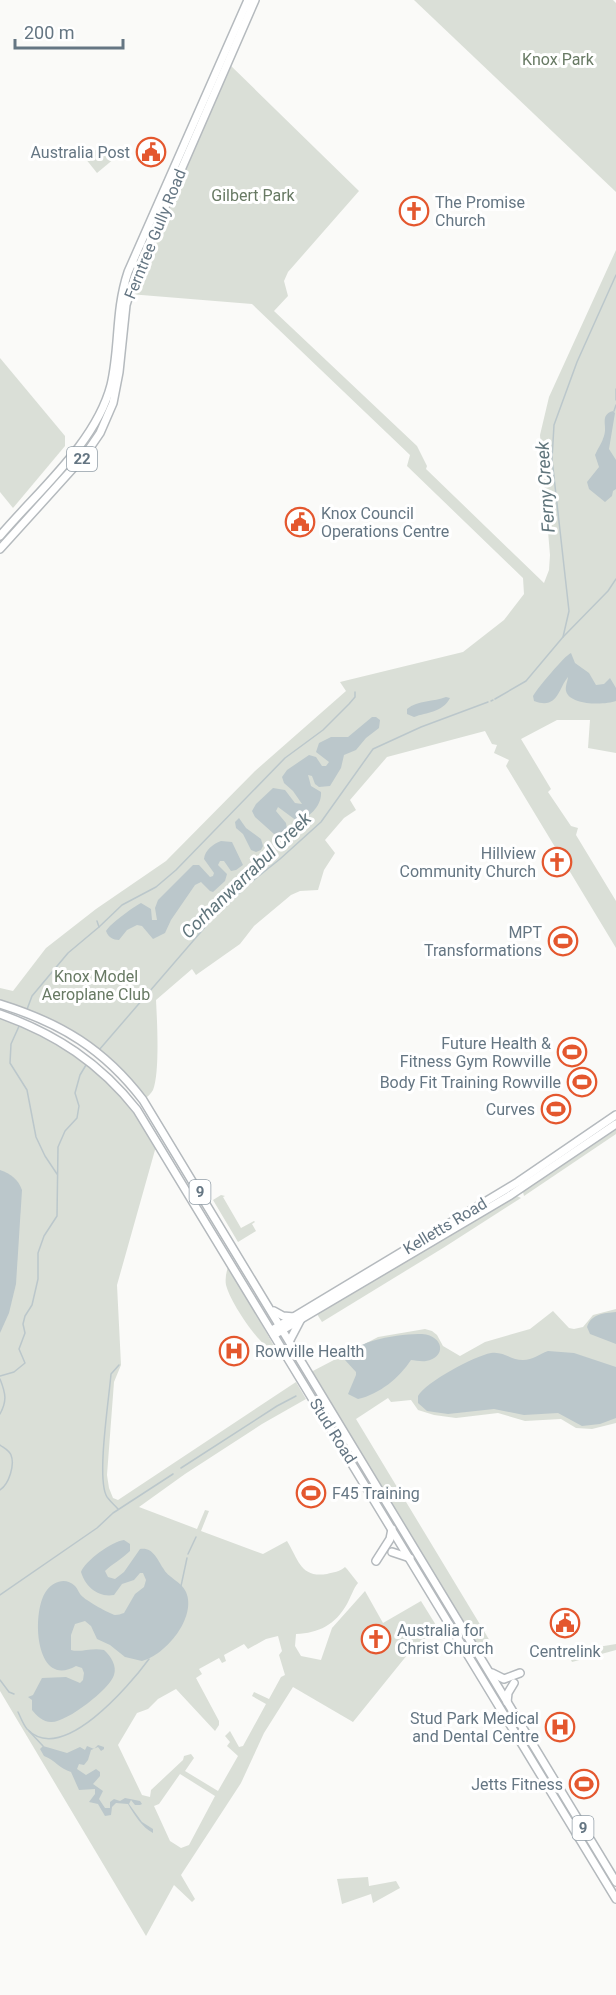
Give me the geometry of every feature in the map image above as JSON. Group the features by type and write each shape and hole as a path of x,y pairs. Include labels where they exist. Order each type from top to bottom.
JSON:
{"main road":[{"name":"Ferntree Gully Road","path":"0,536 64,464 92,426 109,392 130,289 176,167 248,0"},
{"name":"Ferntree Gully Road","path":"176,167 255,0"},
{"name":"Ferntree Gully Road","path":"0,549 63,482 100,433 115,397 119,346"},
{"path":"92,426 100,433"},
{"name":"Stud Road","path":"0,1004 29,1013 70,1032 96,1050 132,1086 151,1111 616,1882"},
{"name":"Stud Road","path":"0,1014 26,1023 52,1036 88,1059 122,1092 146,1124 616,1899"},
{"name":"Kelletts Road","path":"273,1333 518,1182 616,1115"},
{"name":"Kelletts Road","path":"298,1318 509,1196 616,1125"},
{"path":"271,1310 283,1316 298,1318 299,1326 290,1340"},
{"path":"376,1561 390,1539 392,1528"},
{"path":"392,1552 410,1558"},
{"path":"487,1670 504,1679 520,1673"},
{"path":"507,1702 508,1693 514,1683"},
{"path":"546,1765 545,1771 560,1806"}],"green space":[{"name":"Knox Park","path":"414,0 613,0 616,3 616,192"},
{"path":"227,62 359,191 288,272 284,281 288,296 274,311 417,446 427,466 426,469 544,583 549,570 550,555 540,435 549,397 616,250 616,753 588,748 590,720 557,720 521,739 551,789 548,792 571,826 578,828 576,835 616,901 616,948 506,766 509,760 494,753 497,745 492,744 485,731 387,757 350,800 356,810 344,818 325,840 335,853 324,870 318,890 300,891 291,895 254,926 240,944 196,975 192,969 156,1000 157,1071 153,1090 143,1100 79,1038 0,1004 0,988 13,991 46,948 96,909 166,861 255,771 346,691 340,682 463,652 504,620 524,594 523,578 407,466 410,455 252,304 129,294"},
{"path":"104,144 115,158 97,173 85,158"},
{"path":"0,358 65,436 65,446 13,508 0,492"},
{"path":"0,1014 52,1036 110,1079 160,1147 155,1150 117,1285 121,1365 114,1382 107,1475 113,1498 118,1500 296,1382 306,1399 262,1424 139,1507 197,1529 205,1510 209,1511 201,1531 263,1554 287,1541 306,1571 318,1575 339,1571 345,1567 358,1583 347,1604 332,1622 319,1630 296,1634 295,1646 301,1656 321,1660 332,1628 365,1591 383,1623 421,1601 439,1630 416,1644 353,1722 293,1687 264,1733 241,1783 181,1875 195,1899 192,1902 174,1885 146,1936 0,1691","holes":["278,1636 282,1651 279,1655 285,1675 281,1677 269,1699 254,1692 252,1696 266,1704 243,1746 239,1747 230,1731 225,1736 230,1742 227,1746 238,1756 218,1791 185,1771 194,1758 191,1754 184,1756 183,1760 151,1790 150,1797 142,1795 118,1745 137,1713 148,1709 158,1699 176,1689 215,1731 219,1721 196,1678 202,1674 199,1669 219,1658 222,1663 226,1661 224,1655 244,1644 248,1649 266,1639","180,1774 215,1796 189,1845 181,1848 170,1841 154,1806 159,1804"]},
{"path":"616,1124 616,1134 524,1196 522,1188"},
{"path":"221,1195 225,1196 223,1197 241,1228 254,1221 252,1224 256,1231 238,1242 213,1200"},
{"path":"515,1195 521,1198 322,1322 315,1311"},
{"path":"228,1267 275,1342 261,1323 279,1355 256,1335 234,1303 226,1285"},
{"path":"616,1309 616,1423 592,1429 576,1428 561,1419 525,1421 498,1413 456,1418 418,1410 411,1400 391,1402 388,1398 356,1419 493,1646 478,1654 309,1373 378,1337 425,1329 432,1331 443,1346 460,1356 485,1342 530,1329 553,1311 569,1328 574,1329 583,1327 593,1315"},
{"path":"616,1644 616,1650 572,1662 571,1660 580,1650"},
{"path":"368,1877 369,1886 396,1881 400,1888 373,1903 371,1894 342,1904 337,1879"}],"shaded area":[{"path":"613,411 615,413 609,449 616,460 616,489 605,502 589,489 587,482 599,467 595,455 604,436 606,415"},
{"path":"571,653 575,663 589,673 596,685 604,684 610,678 616,688 616,701 596,704 574,699 566,691 568,677 553,701 542,703 534,701 533,696 557,666"},
{"path":"450,698 439,709 414,717 407,714 407,709 416,704"},
{"path":"372,717 380,720 379,728 356,750 344,755 341,768 330,786 319,787 312,776 308,775 311,786 321,792 317,807 310,814 297,821 278,807 276,811 286,823 287,829 274,834 255,817 252,811 256,804 273,788 285,790 295,803 302,804 284,783 282,777 287,770 309,755 316,757 322,766 326,766 329,762 316,752 319,743 331,737 348,737"},
{"path":"239,818 246,828 261,839 263,846 261,850 256,852 251,850 243,834 236,828 235,822"},
{"path":"221,841 232,842 243,865 231,871 224,861 220,861 218,865 227,874 225,881 213,892 201,882 195,885 171,920 165,933 153,939 142,926 137,925 127,930 119,940 108,935 106,931 112,924 141,903 151,909 152,920 157,920 155,908 158,900 193,865 199,865 210,877 213,876 214,873 204,859 210,848"},
{"path":"0,1170 14,1177 22,1190 16,1284 9,1313 0,1333"},
{"path":"616,1312 616,1344 590,1334 587,1327 592,1319"},
{"path":"422,1334 430,1336 439,1343 440,1352 437,1356 426,1361 411,1360 395,1379 366,1397 358,1399 348,1394 356,1375 345,1360 350,1353 358,1347 379,1339"},
{"path":"548,1351 574,1353 616,1367 616,1418 600,1424 582,1426 558,1413 524,1415 494,1409 448,1414 427,1411 418,1403 418,1396 430,1384 451,1370 483,1355 495,1353 527,1360"},
{"path":"124,1540 130,1544 130,1551 105,1571 108,1577 115,1579 124,1572 140,1549 148,1550 186,1592 188,1602 183,1623 177,1634 161,1651 142,1661 125,1657 110,1645 97,1639 91,1626 85,1621 75,1624 71,1635 71,1650 104,1650 113,1661 114,1675 105,1688 67,1717 58,1721 45,1721 32,1710 32,1700 28,1697 33,1695 42,1678 66,1677 80,1683 84,1673 82,1668 76,1666 62,1670 52,1667 44,1658 38,1629 42,1600 50,1587 57,1582 64,1581 72,1583 83,1597 104,1610 115,1615 124,1613 135,1594 144,1587 146,1580 143,1573 140,1573 134,1580 122,1584 114,1595 103,1595 89,1586 81,1572 88,1562 100,1552"},
{"path":"98,1745 104,1749 101,1751 98,1747 94,1748"},
{"path":"43,1746 67,1753 80,1747 85,1750 87,1746 94,1749 91,1750 84,1765 79,1764 77,1769 86,1775 96,1769 100,1772 100,1776 93,1784 103,1791 99,1799 105,1808 110,1808 110,1802 114,1799 120,1801 125,1798 140,1801 142,1804 140,1805 135,1805 131,1800 129,1804 142,1822 153,1829 153,1833 142,1824 128,1804 116,1803 112,1807 111,1815 105,1816 98,1804 89,1802 95,1794 95,1789 79,1790 71,1772 44,1756 40,1749"}],"waterway":[{"name":"Ferny Creek","path":"563,637 569,611 552,459 554,425 577,362 616,275"},
{"path":"616,389 616,400"},
{"path":"614,411 616,405"},
{"name":"Corhanwarrabul Creek","path":"495,699 526,681 563,637 608,591 616,579"},
{"path":"99,927 122,905 156,887 176,870 285,758 323,730 355,697 355,692"},
{"name":"Corhanwarrabul Creek","path":"99,1050 212,919 321,822 373,749 421,727 488,702"},
{"path":"26,1012 32,996 68,953 99,927 97,921"},
{"path":"20,1024 11,1044 10,1063 27,1090 36,1137 57,1174"},
{"name":"Corhanwarrabul Creek","path":"0,1376 14,1372 25,1363 19,1349 25,1333 23,1324 25,1316 32,1305 38,1279 38,1253 44,1236 57,1216 58,1147 65,1131 77,1118 79,1106 75,1093 80,1075 86,1065"},
{"path":"118,1509 106,1495 103,1471 104,1436 111,1374 119,1365"},
{"name":"Corhanwarrabul Creek","path":"0,1379 5,1397 0,1414"},
{"path":"181,1468 296,1396"},
{"name":"Corhanwarrabul Creek","path":"0,1445 8,1450 12,1459 12,1469 0,1490"},
{"path":"0,1595 97,1528 113,1513 173,1474"},
{"path":"188,1554 196,1537"},
{"path":"181,1586 187,1558"},
{"path":"18,1712 27,1729 42,1738 58,1737 76,1730 94,1718 111,1702 149,1659"},
{"path":"0,1680 9,1692 14,1694"},
{"path":"29,1731 43,1746"}],"place":[{"name":"Australia Post","path":"151,152"},
{"name":"The Promise Church","path":"414,211"},
{"name":"Knox Council Operations Centre","path":"300,522"},
{"name":"Hillview Community Church","path":"557,862"},
{"name":"MPT Transformations","path":"563,941"},
{"name":"Future Health & Fitness Gym Rowville","path":"572,1052"},
{"name":"Body Fit Training Rowville","path":"582,1082"},
{"name":"Curves","path":"556,1109"},
{"name":"Rowville Health","path":"234,1351"},
{"name":"F45 Training","path":"311,1493"},
{"name":"Centrelink","path":"565,1623"},
{"name":"Australia for Christ Church","path":"376,1639"},
{"name":"Stud Park Medical and Dental Centre","path":"560,1727"},
{"name":"Jetts Fitness","path":"584,1784"}],"park label":[{"name":"Gilbert Park","path":"253,195"},
{"name":"Knox Model Aeroplane Club","path":"96,985"}]}
